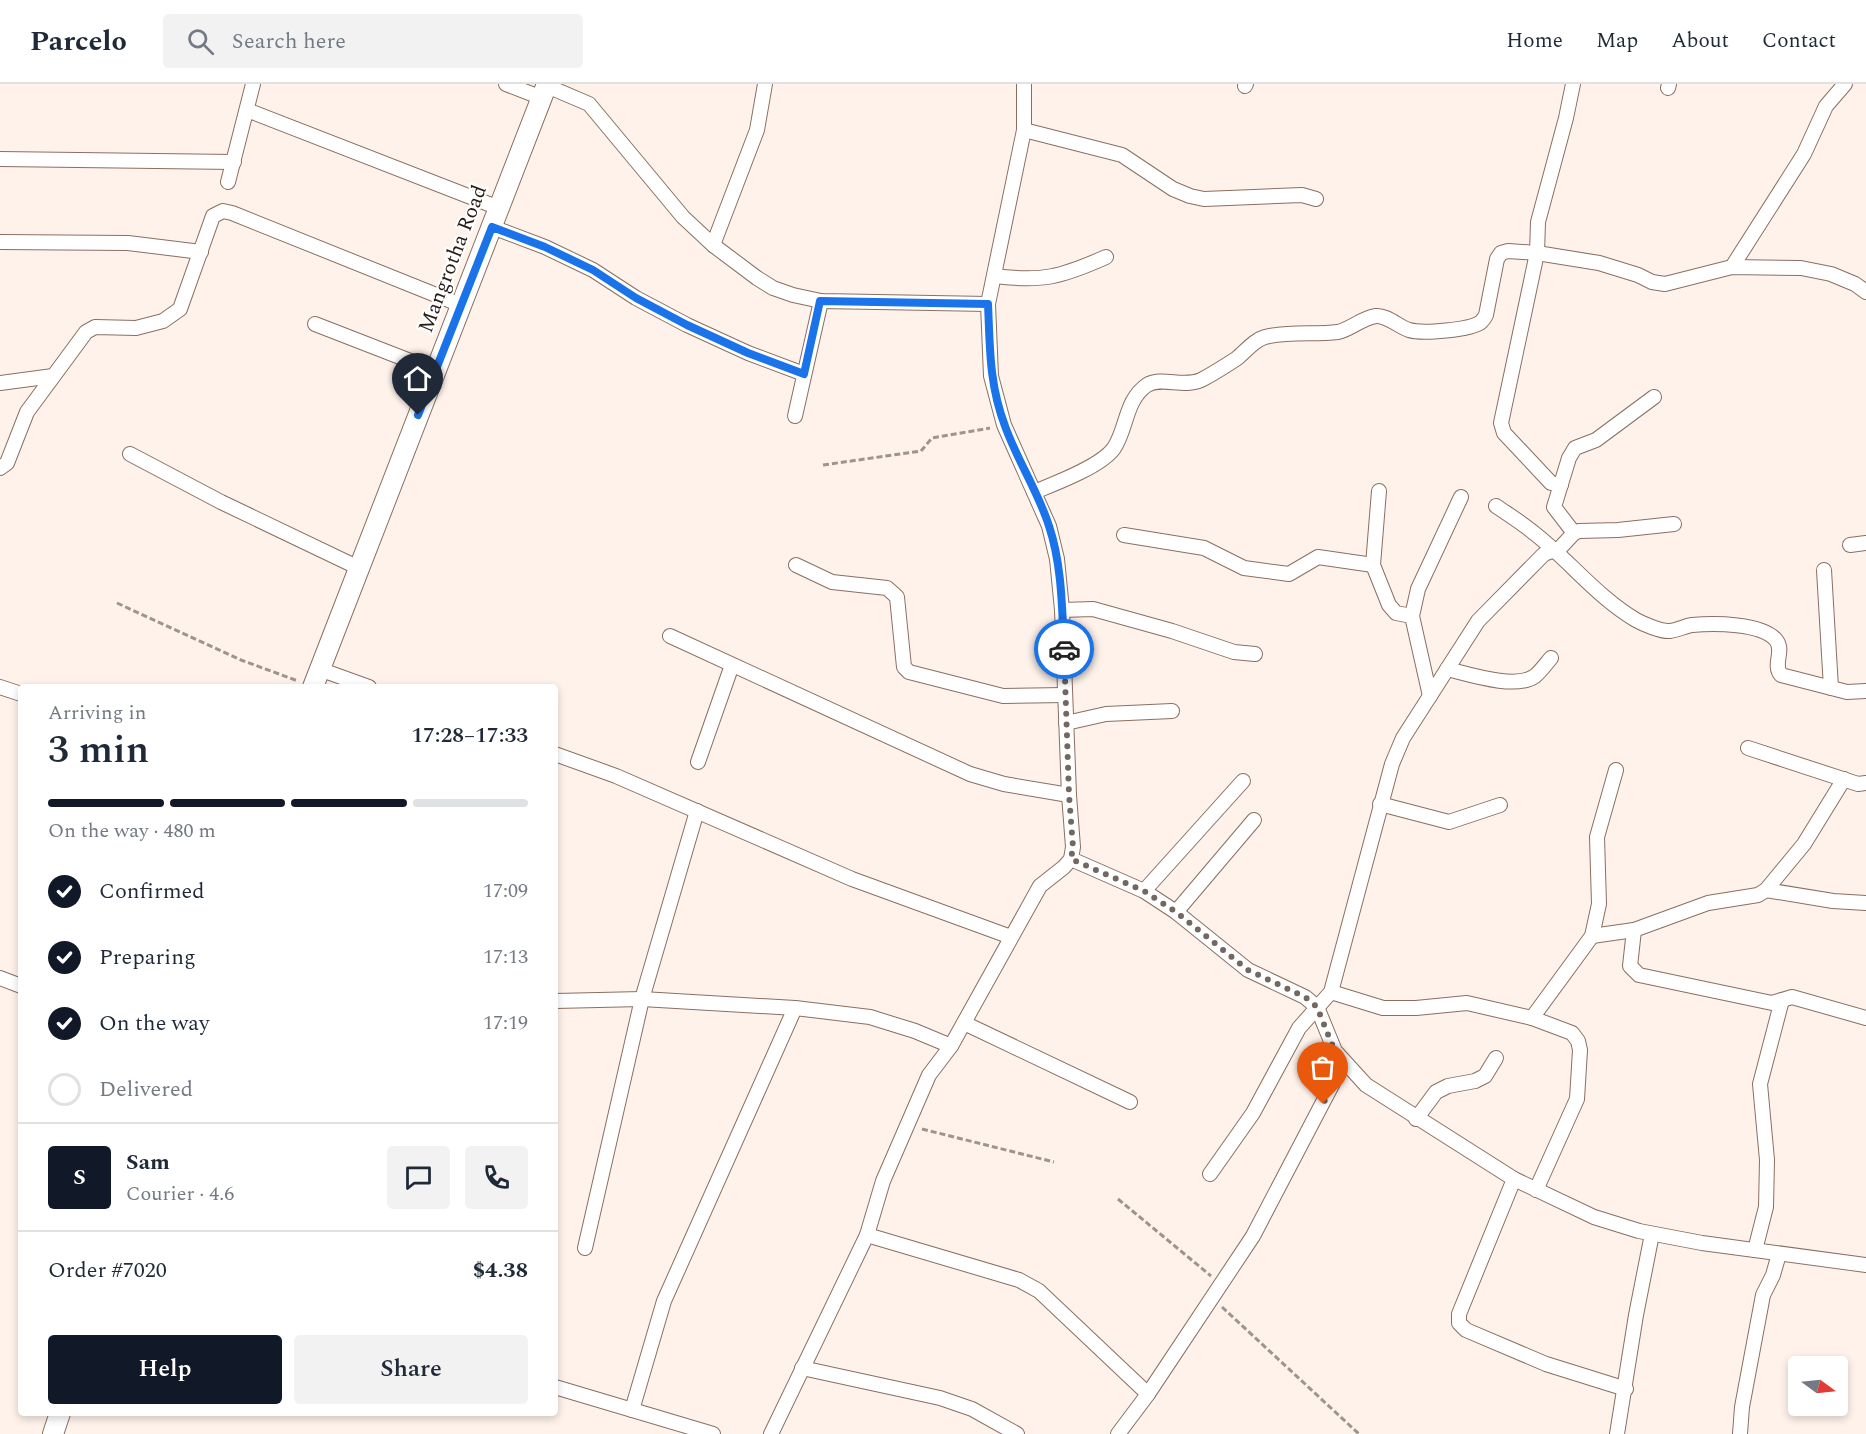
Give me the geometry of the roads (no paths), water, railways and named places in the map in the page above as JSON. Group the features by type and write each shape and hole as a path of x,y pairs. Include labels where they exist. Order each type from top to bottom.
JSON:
{"main road":[{"name":"Mangrotha Road","path":"315,681 545,89"},
{"path":"53,1434 59,1416"}],"street":[{"path":"228,182 253,84"},
{"path":"506,84 545,89 589,104 666,198 712,245 774,288 820,301 988,304"},
{"path":"712,245 757,130 765,84"},
{"path":"771,1434 867,1235 884,1181 929,1075 951,1046 1040,886 1071,859 1073,847 1062,610 1057,559 1049,526 1004,425 991,376 988,304 1024,130 1024,84"},
{"path":"1561,485 1551,483 1504,433 1501,423 1537,253 1538,222 1573,84"},
{"path":"1732,267 1804,154 1826,106 1845,84"},
{"path":"247,110 499,208"},
{"path":"1024,130 1122,155 1173,189 1190,196 1204,199 1302,195 1316,199"},
{"path":"0,159 234,162"},
{"path":"0,468 8,463 27,412 86,332 95,327 136,328 163,321 180,309 213,216 223,211 461,305"},
{"path":"492,227 545,247 593,270 636,298 687,325 748,353 804,374"},
{"path":"0,242 128,243 201,252"},
{"path":"1034,492 1065,480 1109,455 1119,439 1136,396 1147,385 1156,381 1177,384 1198,381 1237,358 1262,338 1288,333 1340,332 1369,318 1379,316 1410,331 1434,332 1475,325 1486,315 1497,259 1508,250 1599,263 1638,275 1652,282 1665,284 1732,267 1801,268 1831,274 1855,284 1866,292"},
{"path":"994,276 1023,279 1047,278 1069,273 1106,257"},
{"path":"795,416 820,301"},
{"path":"315,324 436,372"},
{"path":"0,383 53,376"},
{"path":"1574,533 1554,507 1569,458 1575,448 1596,440 1654,397"},
{"path":"130,454 221,502 359,568"},
{"path":"1379,491 1373,566 1389,606 1396,613 1412,616"},
{"path":"1430,696 1412,616 1418,589 1461,497"},
{"path":"1496,506 1535,533 1601,593 1636,620 1669,632 1690,625 1734,623 1755,629 1775,639 1778,643 1780,648 1777,666 1781,675 1847,692 1866,691"},
{"path":"1210,1174 1253,1113 1299,1028 1331,992 1392,764 1403,738 1478,621 1544,554 1560,548 1574,533 1674,524"},
{"path":"1124,535 1204,548 1244,568 1289,574 1318,557 1373,566"},
{"path":"1850,545 1866,543"},
{"path":"796,565 832,582 886,588 892,591 897,597 904,667 909,672 1003,696 1065,695"},
{"path":"1824,570 1831,688"},
{"path":"1062,610 1093,609 1172,631 1234,652 1255,654"},
{"path":"670,636 970,774 1004,784 1069,795"},
{"path":"1447,669 1490,679 1522,681 1534,677 1551,658"},
{"path":"698,762 732,665"},
{"path":"315,681 342,684"},
{"path":"0,687 18,693"},
{"path":"1066,723 1106,714 1172,711"},
{"path":"1748,748 1858,784 1866,783"},
{"path":"558,755 616,776 852,879 1011,937"},
{"path":"1532,1018 1592,936 1599,904 1597,837 1616,770"},
{"path":"1592,936 1634,930 1708,903 1758,895 1766,890 1804,844 1844,779"},
{"path":"1144,891 1244,781"},
{"path":"1380,804 1449,822 1500,805"},
{"path":"585,1248 642,999 697,811"},
{"path":"1176,912 1254,820"},
{"path":"1071,859 1144,891 1176,912 1248,970 1305,997 1317,1007 1335,1052 1366,1085 1416,1119 1514,1179 1594,1217 1652,1234 1702,1244 1866,1265"},
{"path":"1766,890 1833,901 1866,903"},
{"path":"1634,930 1630,966 1639,975 1772,1003 1792,997 1866,1018"},
{"path":"0,978 18,985"},
{"path":"1331,992 1383,1008 1416,1008 1467,1003 1532,1018 1572,1033 1578,1041 1580,1050 1577,1099 1536,1190"},
{"path":"558,1001 642,999 795,1008 870,1017 915,1031 951,1046"},
{"path":"1755,1250 1766,1207 1767,1160 1760,1084 1782,1000"},
{"path":"632,1410 664,1301 795,1008"},
{"path":"964,1023 1130,1102"},
{"path":"1416,1119 1436,1092 1448,1086 1475,1081 1485,1076 1496,1058"},
{"path":"1123,1432 1269,1209 1344,1062"},
{"path":"1514,1179 1459,1314 1459,1323 1466,1330 1546,1364 1626,1389"},
{"path":"1617,1434 1652,1234"},
{"path":"867,1235 1018,1280 1039,1291 1148,1394"},
{"path":"1740,1434 1742,1407 1763,1295 1773,1275 1779,1254"},
{"path":"802,1368 940,1398 972,1409 1017,1434"},
{"path":"558,1388 713,1434"}]}
